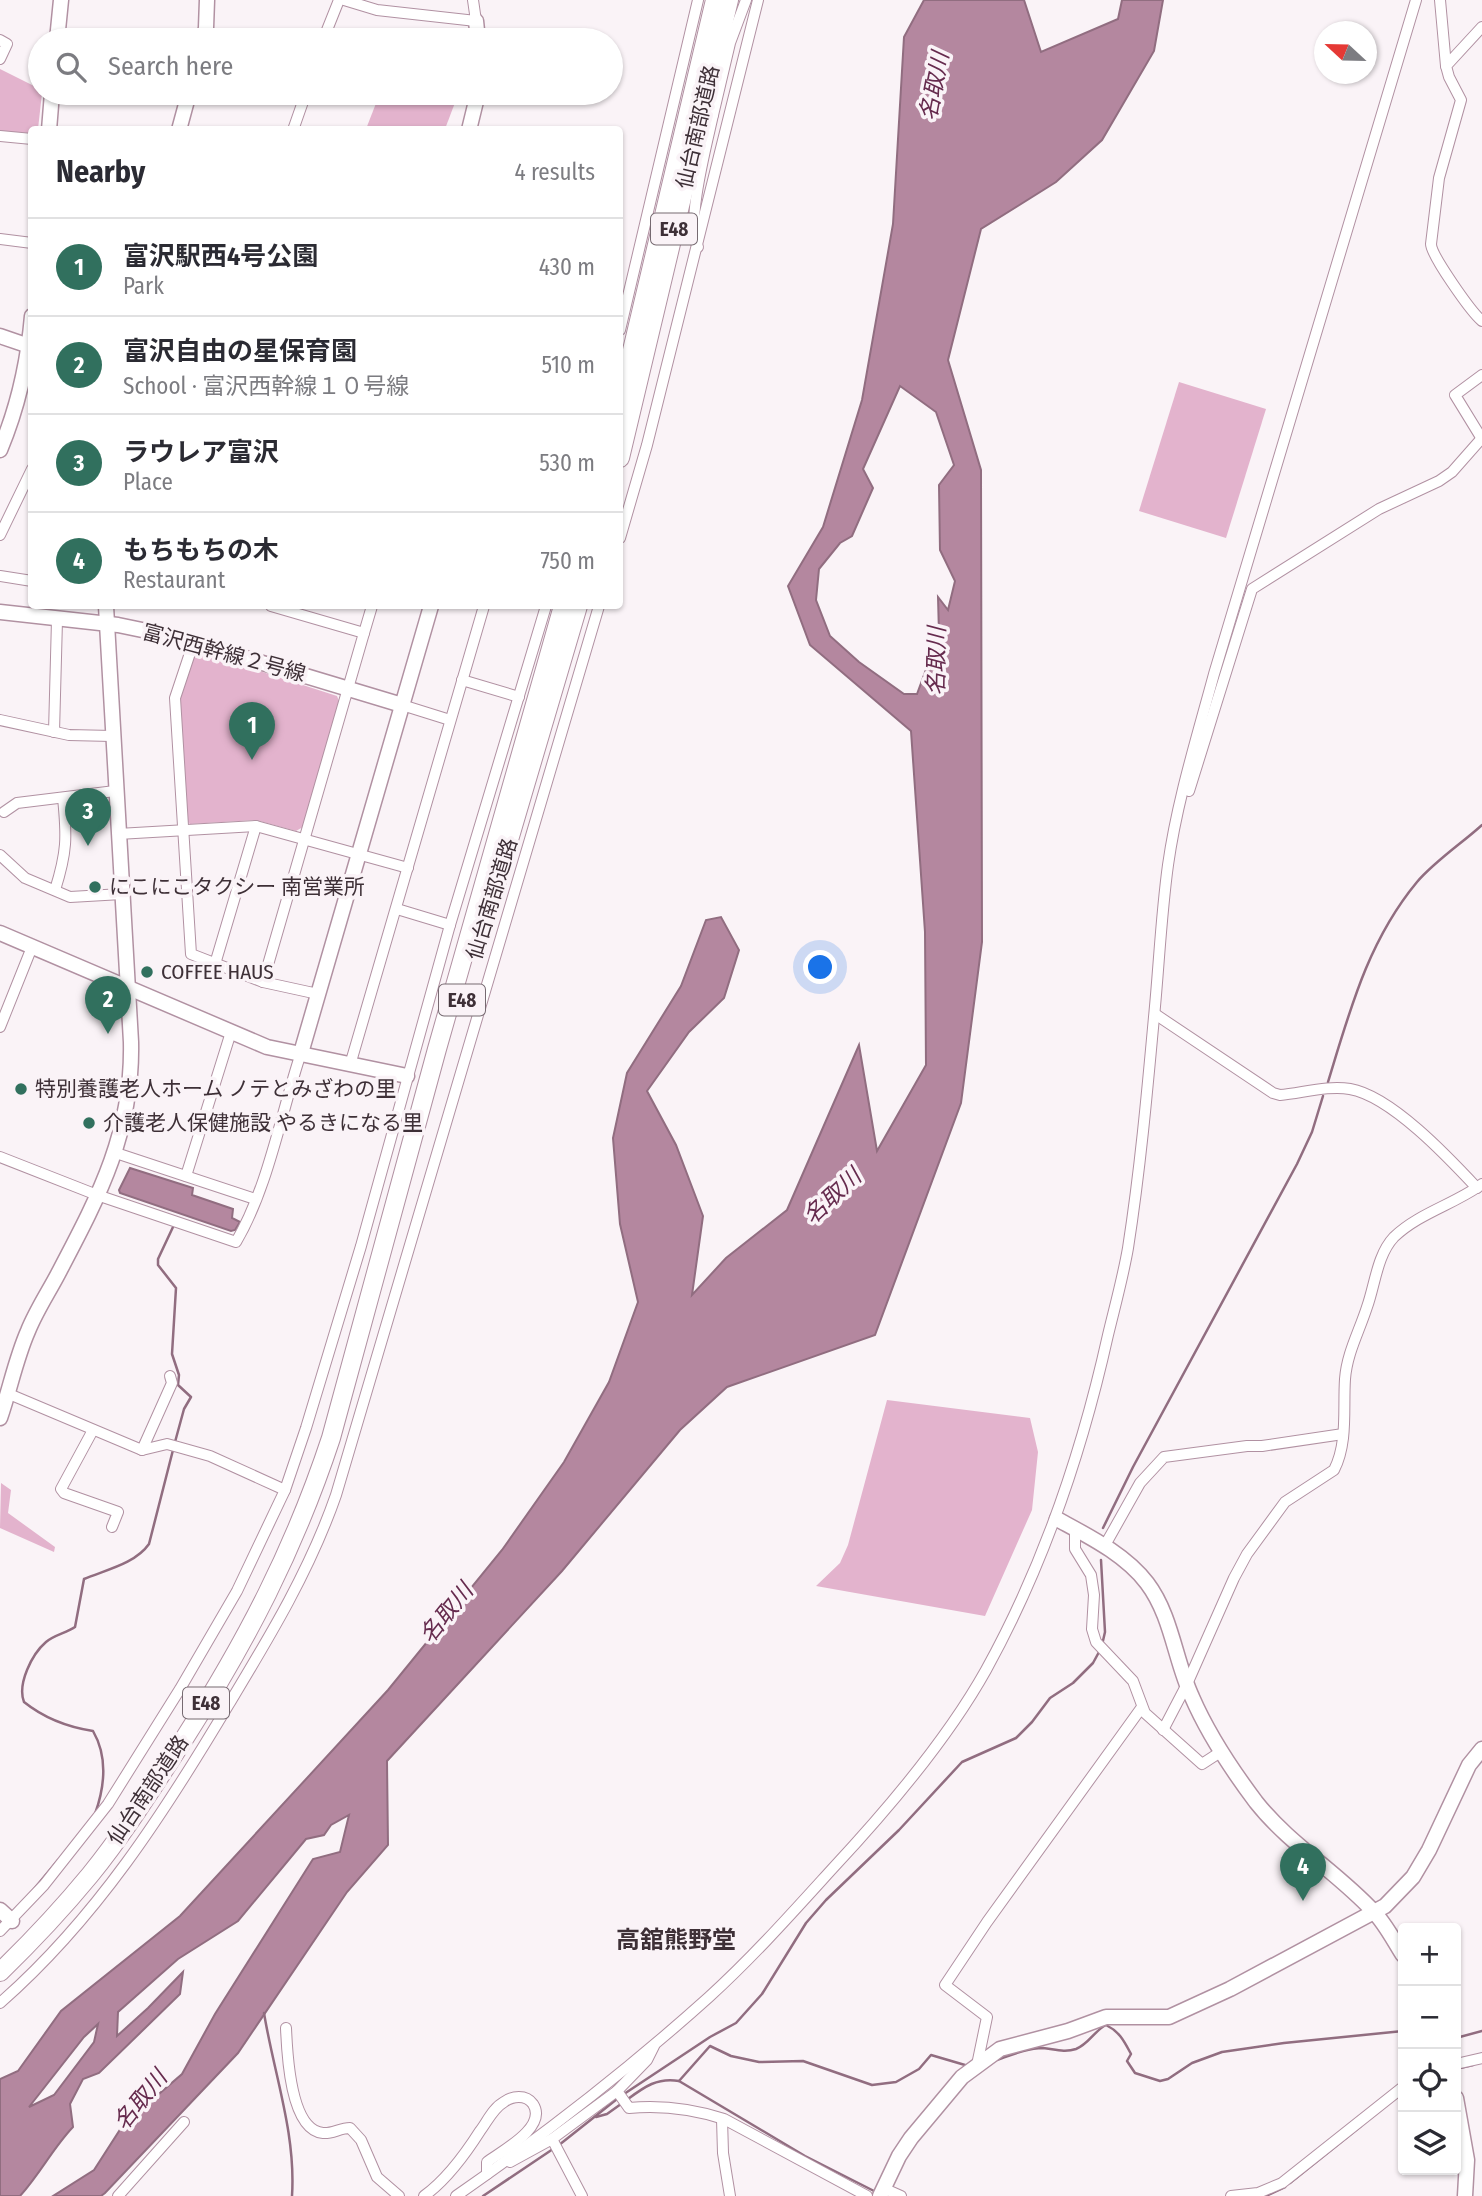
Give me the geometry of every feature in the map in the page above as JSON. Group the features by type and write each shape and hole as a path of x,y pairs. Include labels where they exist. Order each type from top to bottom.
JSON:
{"highway":[{"name":"仙台南部道路","path":"623,388 715,0"},
{"name":"仙台南部道路","path":"623,445 729,0"},
{"name":"仙台南部道路","path":"344,1393 433,1062 562,609"},
{"name":"仙台南部道路","path":"0,1972 42,1930 92,1873 130,1819 215,1690 288,1553 315,1486 380,1280 577,609"}],"street":[{"path":"58,28 61,0"},
{"path":"206,28 207,0"},
{"path":"328,28 341,0 476,21"},
{"path":"473,0 477,28"},
{"path":"623,318 677,107 698,0"},
{"path":"698,247 693,239 694,224 711,115 730,43 746,0"},
{"path":"623,528 698,247 758,0"},
{"path":"456,2196 711,1995 872,1826 927,1757 984,1673 1021,1600 1057,1518 1091,1410 1127,1253 1155,1014 1159,932 1178,817 1214,674 1416,0"},
{"path":"1440,0 1446,66 1461,100 1439,178 1431,252 1482,321"},
{"path":"1446,66 1482,27"},
{"path":"0,40 7,44 0,58"},
{"path":"48,126 51,105"},
{"path":"180,126 185,105"},
{"path":"294,126 302,105"},
{"path":"470,126 475,105"},
{"path":"0,136 28,139"},
{"path":"0,239 28,242"},
{"path":"0,336 28,346"},
{"path":"0,450 18,402 28,356"},
{"path":"1178,817 1192,785 1252,589 1379,509 1439,481 1452,472 1482,439 1455,395 1482,374"},
{"path":"0,535 28,477"},
{"path":"0,576 28,580"},
{"path":"0,1418 27,1331 116,1153 124,1125 132,1071 106,609"},
{"path":"285,609 364,633"},
{"path":"263,982 371,609"},
{"path":"0,1157 97,1195 236,1242 248,1221 276,1140 287,1094 430,609"},
{"path":"350,1065 483,609"},
{"path":"0,1931 72,1852 108,1804 237,1591 285,1490 361,1247 450,925 545,609"},
{"path":"0,2003 48,1959 115,1880 176,1792 264,1645 313,1555 336,1495 598,609"},
{"name":"富沢西幹線２号線","path":"0,612 106,624 194,641 402,705"},
{"path":"54,732 57,620"},
{"path":"194,641 175,698 191,954 263,982 318,994"},
{"path":"462,680 519,697"},
{"path":"402,705 450,720"},
{"path":"0,720 54,732 113,736"},
{"path":"1,812 17,803 115,791"},
{"path":"55,890 65,857 63,798"},
{"path":"215,964 256,826"},
{"path":"118,834 256,826 408,868"},
{"path":"0,855 25,878 70,897 122,894"},
{"path":"397,909 450,925"},
{"path":"0,933 267,1047 407,1076"},
{"path":"0,1027 32,947"},
{"path":"1155,1014 1273,1093 1280,1095 1347,1088 1358,1091 1403,1117 1479,1186 1417,1220 1394,1238 1386,1249 1346,1365 1343,1434 1334,1470 1285,1502 1247,1554 1163,1730"},
{"path":"186,1176 230,1032"},
{"path":"116,1153 255,1199"},
{"path":"142,1450 161,1397 172,1383 170,1376"},
{"path":"9,1394 142,1450 167,1444 185,1449 210,1456 285,1490"},
{"path":"93,1430 61,1489 64,1493 118,1511 111,1528"},
{"path":"1104,1546 1140,1483 1164,1457 1343,1434"},
{"path":"1057,1518 1104,1546 1130,1565 1148,1584 1164,1615 1192,1697 1222,1751 1258,1804 1305,1851 1374,1912 1398,1948"},
{"path":"1075,1529 1075,1549 1091,1575 1094,1595 1092,1629 1096,1642 1133,1681 1144,1713 1202,1764 1222,1751"},
{"path":"977,2065 986,2017 945,1985 987,1922 1142,1707"},
{"path":"901,2196 882,2192 911,2138 962,2077 1000,2049 1058,2034 1106,2017 1169,2017 1230,1989 1374,1912 1401,1892 1429,1850 1469,1765 1482,1749"},
{"path":"0,1910 12,1920"},
{"path":"286,2028 289,2061 300,2114 315,2131 324,2133 350,2128 361,2140 376,2177 399,2196"},
{"path":"491,2171 555,2143 617,2091 647,2060 656,2041"},
{"path":"1461,2063 1482,2058"},
{"path":"617,2091 629,2108 658,2107 702,2113 722,2119 867,2196"},
{"path":"1231,2196 1258,2193 1282,2183 1398,2091"},
{"path":"424,2196 444,2178 498,2107 512,2098 526,2098 532,2102 535,2110 534,2123 523,2135 487,2162 491,2171"},
{"path":"1458,2112 1467,2160 1465,2196"},
{"path":"722,2119 723,2153 730,2196"},
{"path":"118,2196 184,2122"},
{"path":"555,2143 582,2196"}],"shaded area":[{"path":"0,69 28,83 28,105 41,105 38,126 28,126 28,133 0,132"},
{"path":"375,105 454,105 446,126 367,126"},
{"path":"1179,382 1266,409 1226,538 1139,511"},
{"path":"200,652 337,696 339,701 303,827 296,831 256,820 190,824 185,819 179,699 193,656"},
{"path":"887,1400 1030,1418 1038,1452 1032,1510 985,1616 816,1586 840,1563 848,1545"},
{"path":"1,1483 11,1490 8,1513 55,1547 54,1552 0,1528"}],"water":[{"name":"名取川","path":"924,0 1024,0 1041,52 1118,19 1122,0 1163,0 1154,51 1102,140 1056,182 981,229 948,360 981,470 982,942 961,1103 875,1335 727,1387 680,1430 562,1571 387,1761 388,1845 347,1892 238,2053 105,2193 101,2196 53,2196 94,2170 123,2125 182,2074 215,2014 313,1859 340,1852 349,1815 331,1825 324,1835 306,1839 238,1921 178,1959 118,2012 117,2036 183,1972 180,1994 99,2073 83,2079 70,2104 73,2127 27,2188 20,2196 0,2196 0,2079 18,2071 61,2011 180,1916 388,1690 502,1550 564,1462 609,1382 638,1302 620,1224 613,1138 627,1073 681,986 706,920 721,917 739,950 724,998 689,1032 647,1091 676,1145 703,1216 692,1295 726,1258 787,1210 859,1045 877,1151 926,1065 925,932 911,731 810,645 788,586 823,527 862,400 893,224 904,37","holes":["900,386 936,412 954,465 939,485 940,550 955,581 948,610 938,597 939,634 917,694 904,694 859,662 830,636 816,600 819,569 840,543 852,536 873,488 863,469","98,2024 94,2042 54,2095 29,2107 84,2037"]},
{"path":"130,1168 193,1188 192,1195 233,1209 232,1218 240,1222 235,1230 231,1231 120,1193"}],"waterway":[{"path":"1328,1082 1362,977 1386,928 1424,874 1482,825"},
{"path":"1103,1528 1133,1467 1297,1164 1312,1132 1323,1096"},
{"path":"173,1227 158,1259 158,1265 176,1288 172,1354 179,1375 178,1385 191,1397 184,1409 175,1442"},
{"path":"95,1814 101,1793 103,1761 93,1731 56,1721 24,1702 24,1678 41,1647 75,1627 84,1579 136,1557 149,1544 173,1450"},
{"path":"1101,1560 1105,1632 1102,1645"},
{"path":"624,2094 736,2023 762,1994 806,1923 826,1900 899,1830 962,1762 1016,1738 1050,1698 1073,1683 1093,1663 1099,1652"},
{"path":"29,1895 58,1860"},
{"path":"264,2013 288,2126 292,2196"},
{"path":"994,2061 1037,2048 1063,2051 1076,2049 1106,2025 1124,2041 1131,2054 1127,2061 1135,2073 1160,2081 1168,2079 1192,2063 1222,2052 1398,2032"},
{"path":"1461,2037 1482,2031"},
{"path":"679,2081 710,2046 731,2056 759,2062 803,2061 872,2085 896,2082 919,2069 931,2055 965,2065"},
{"path":"1461,2068 1473,2065"},
{"path":"628,2099 658,2082 679,2081 805,2156 876,2192"},
{"path":"559,2145 617,2099"},
{"path":"596,2117 607,2114 621,2104"},
{"path":"1290,2183 1361,2126"},
{"path":"483,2196 553,2149"},
{"path":"1266,2196 1285,2187"}],"place":[{"name":"富沢駅西4号公園","path":"252,760"},
{"name":"ラウレア富沢","path":"88,846"},
{"name":"にこにこタクシー 南営業所","path":"95,887"},
{"name":"COFFEE HAUS","path":"147,972"},
{"name":"富沢自由の星保育園","path":"108,1034"},
{"name":"特別養護老人ホーム ノテとみざわの里","path":"21,1089"},
{"name":"介護老人保健施設 やるきになる里","path":"89,1123"},
{"name":"もちもちの木","path":"1303,1901"}],"district":[{"name":"高舘熊野堂","path":"676,1940"}]}
